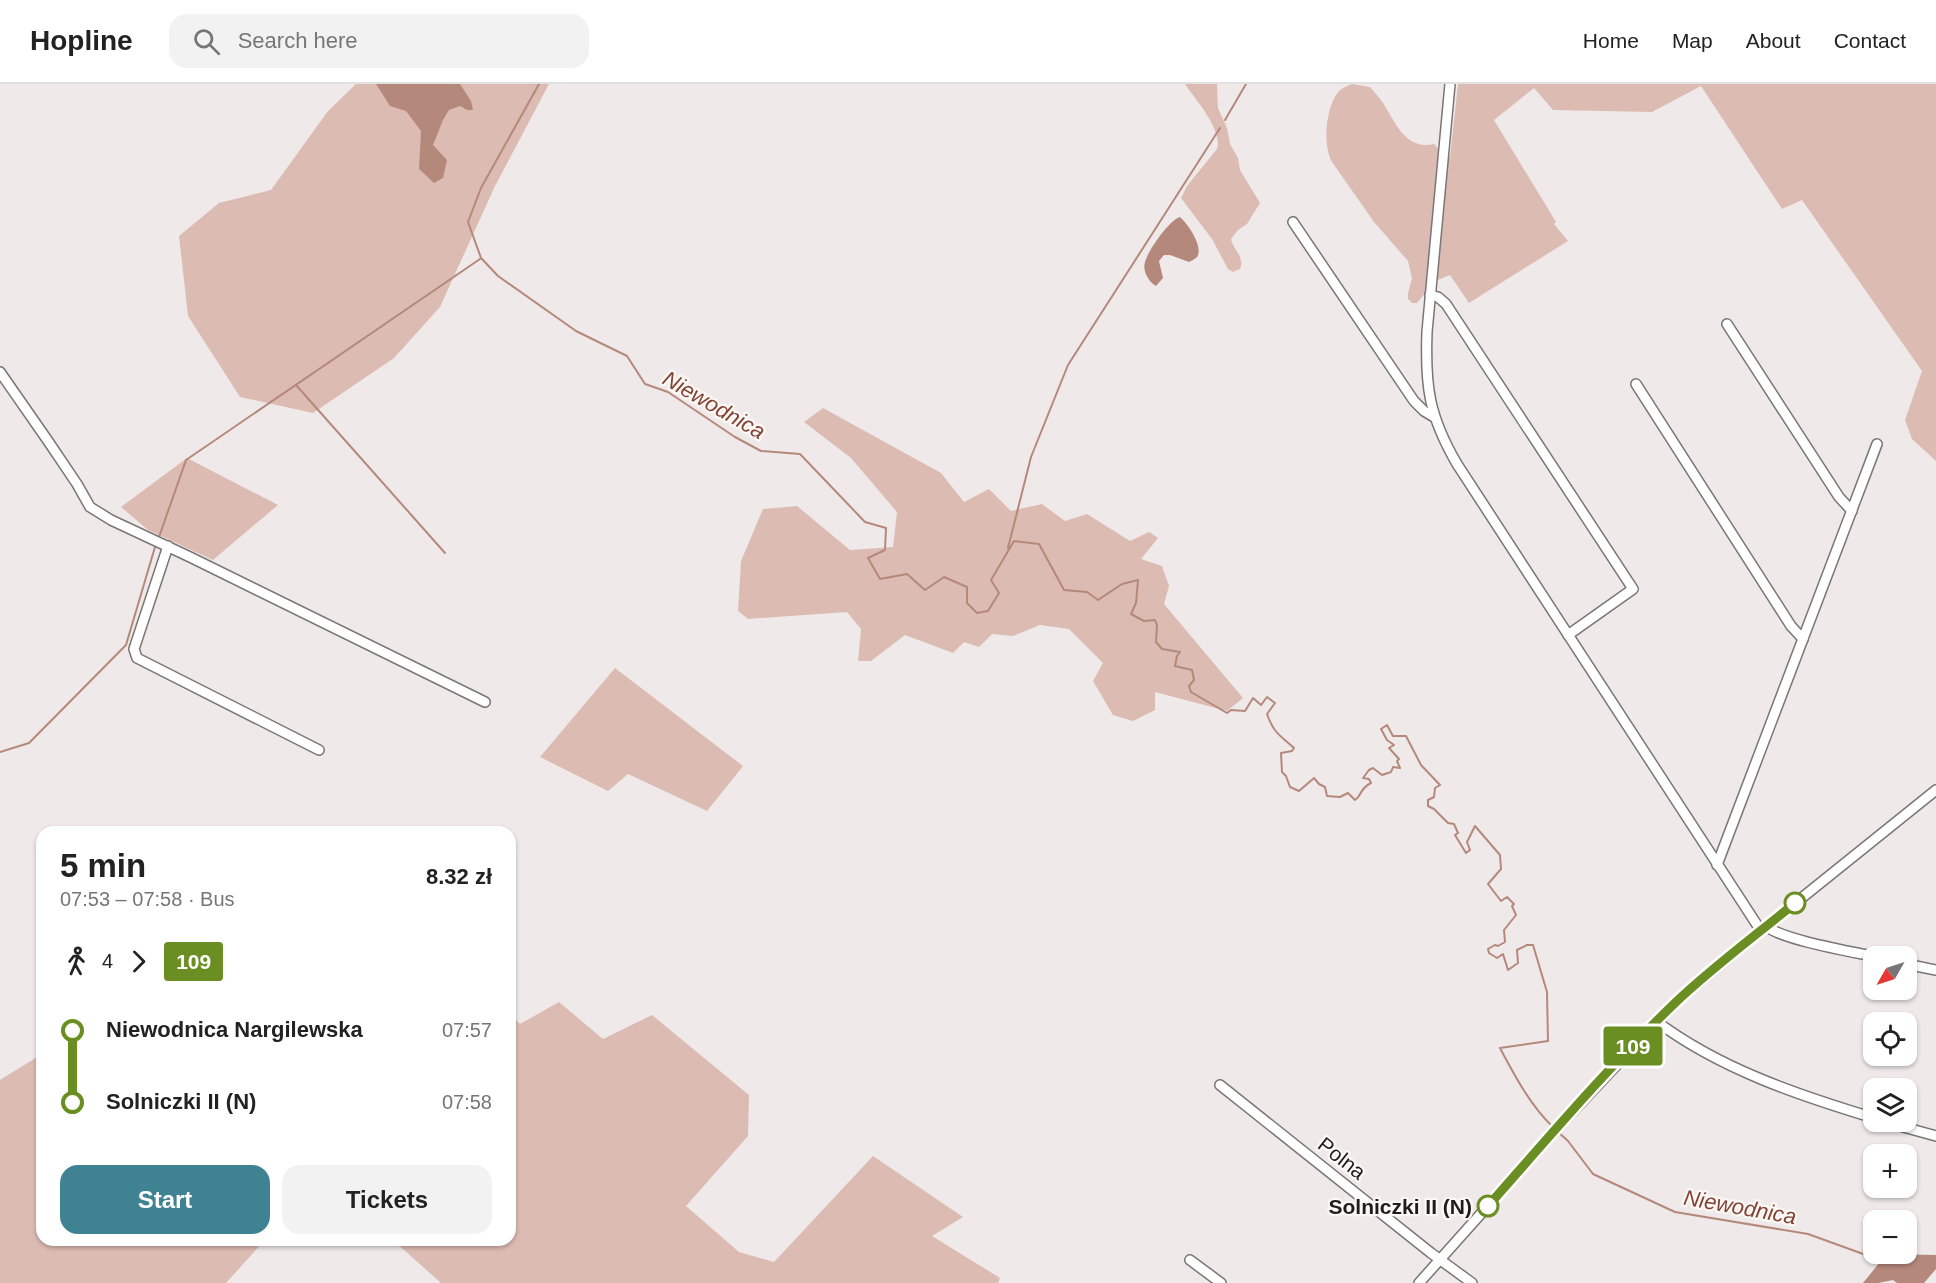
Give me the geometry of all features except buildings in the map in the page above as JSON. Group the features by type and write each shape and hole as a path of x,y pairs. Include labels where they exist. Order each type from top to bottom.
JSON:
{"street":[{"path":"1450,84 1430,295 1426,368 1434,417 1442,439 1717,865 1764,928 1801,940 1863,954"},
{"path":"1293,222 1414,401 1434,417"},
{"path":"1430,295 1438,297 1446,304 1633,589 1568,635"},
{"path":"1727,324 1839,497 1851,511"},
{"path":"0,372 90,507 111,520 485,702"},
{"path":"1636,384 1791,626 1803,639"},
{"path":"1717,865 1877,444"},
{"path":"168,546 134,649 137,658 319,750"},
{"path":"1419,1283 1656,1022 1700,981 1936,790"},
{"path":"1917,966 1936,970"},
{"path":"1656,1022 1722,1062 1795,1093 1863,1115"},
{"name":"Polna","path":"1220,1085 1472,1283"},
{"path":"1917,1131 1936,1137"},
{"path":"1190,1260 1221,1283"}],"shaded area":[{"path":"356,84 549,84 495,186 440,307 394,358 313,413 240,397 188,316 179,236 219,203 271,190 328,111"},
{"path":"376,84 460,84 471,101 473,110 460,106 449,110 443,120 433,145 447,160 443,178 434,183 419,169 421,131 406,111 390,106"},
{"path":"1185,84 1217,84 1218,108 1227,128 1230,144 1238,158 1240,170 1260,203 1247,224 1231,239 1241,260 1240,269 1233,272 1228,269 1212,239 1181,198 1187,186 1217,149 1218,141 1207,115"},
{"path":"1352,84 1370,87 1410,140 1425,145 1434,144 1441,153 1450,157 1458,84 1936,84 1936,461 1912,439 1905,420 1922,371 1802,200 1782,209 1701,86 1652,112 1553,110 1534,88 1494,120 1556,222 1554,224 1568,241 1469,303 1450,275 1435,281 1417,303 1412,303 1408,299 1412,278 1408,261 1374,222 1332,162 1329,154 1326,136 1328,115 1339,91"},
{"path":"1180,217 1194,236 1199,253 1189,262 1164,255 1159,261 1163,278 1156,286 1147,276 1144,269 1145,262 1160,236 1175,219"},
{"path":"823,408 941,473 964,502 989,489 1011,511 1042,504 1065,521 1087,514 1130,541 1149,532 1158,538 1141,559 1162,566 1169,586 1164,604 1243,698 1227,711 1155,692 1155,710 1133,721 1113,715 1093,681 1103,663 1069,629 1040,625 1013,636 992,634 979,647 964,642 953,653 905,635 871,661 858,661 861,629 847,612 748,619 738,611 741,561 763,509 797,506 850,550 893,547 897,512 851,458 804,422"},
{"path":"187,458 278,505 213,560 148,530 121,507"},
{"path":"615,668 743,766 707,811 628,774 608,791 540,757"},
{"path":"559,1002 603,1039 652,1015 749,1095 748,1136 686,1206 739,1252 774,1262 873,1156 963,1217 932,1236 1000,1278 998,1283 441,1283 400,1246 516,1246 516,1020 520,1024"},
{"path":"36,1058 36,1246 259,1246 226,1283 0,1283 0,1080"},
{"path":"1917,1255 1936,1255 1936,1269 1924,1283 1897,1283 1893,1280 1863,1283 1878,1264 1917,1264"}],"waterway":[{"name":"Niewodnica","path":"539,84 481,188 468,222 481,258 498,276 576,331 627,356 645,384 668,392 735,437 761,451 800,454 865,522 886,528 885,550 868,558 880,579 907,574 925,590 944,577 967,587 967,603 977,613 988,611 999,593 991,580 1014,541 1039,544 1064,590 1087,592 1098,600 1122,584 1138,580 1136,603 1131,614 1144,621 1155,620 1156,642 1162,649 1180,652 1175,666 1192,670 1194,680 1189,686 1191,692 1227,713 1231,710 1245,711 1253,698 1261,705 1267,697 1275,703 1267,714 1272,726 1294,748 1292,751 1281,753 1282,772 1290,787 1299,791 1314,778 1325,787 1327,796 1340,797 1348,793 1355,800 1371,783 1369,779 1363,778 1369,770 1373,768 1382,775 1391,772 1393,767 1400,768 1397,761 1399,759 1389,748 1394,745 1387,740 1381,729 1387,725 1393,736 1406,736 1421,765 1440,785 1435,788 1434,797 1428,800 1428,806 1448,823 1454,824 1458,833 1455,835 1466,853 1470,850 1467,842 1475,826 1500,855 1501,869 1488,884 1501,901 1507,897 1514,904 1512,906 1516,915 1504,930 1505,942 1488,949 1489,953 1497,958 1503,954 1508,970 1518,963 1517,950 1533,945 1547,992 1548,1041 1500,1048 1530,1100 1553,1127"},
{"path":"1225,120 1246,84"},
{"path":"1008,548 1031,457 1068,365 1220,128"},
{"path":"159,537 186,460 480,259"},
{"path":"296,385 445,553"},
{"path":"0,752 29,743 126,645 155,547"},
{"name":"Niewodnica","path":"1557,1131 1568,1141 1593,1174 1675,1212 1808,1234 1863,1254"}],"bus line":[{"name":"109","path":"1488,1206 1677,1001 1795,903"}],"place":[{"name":"Solniczki II (N)","path":"1488,1206"}]}
